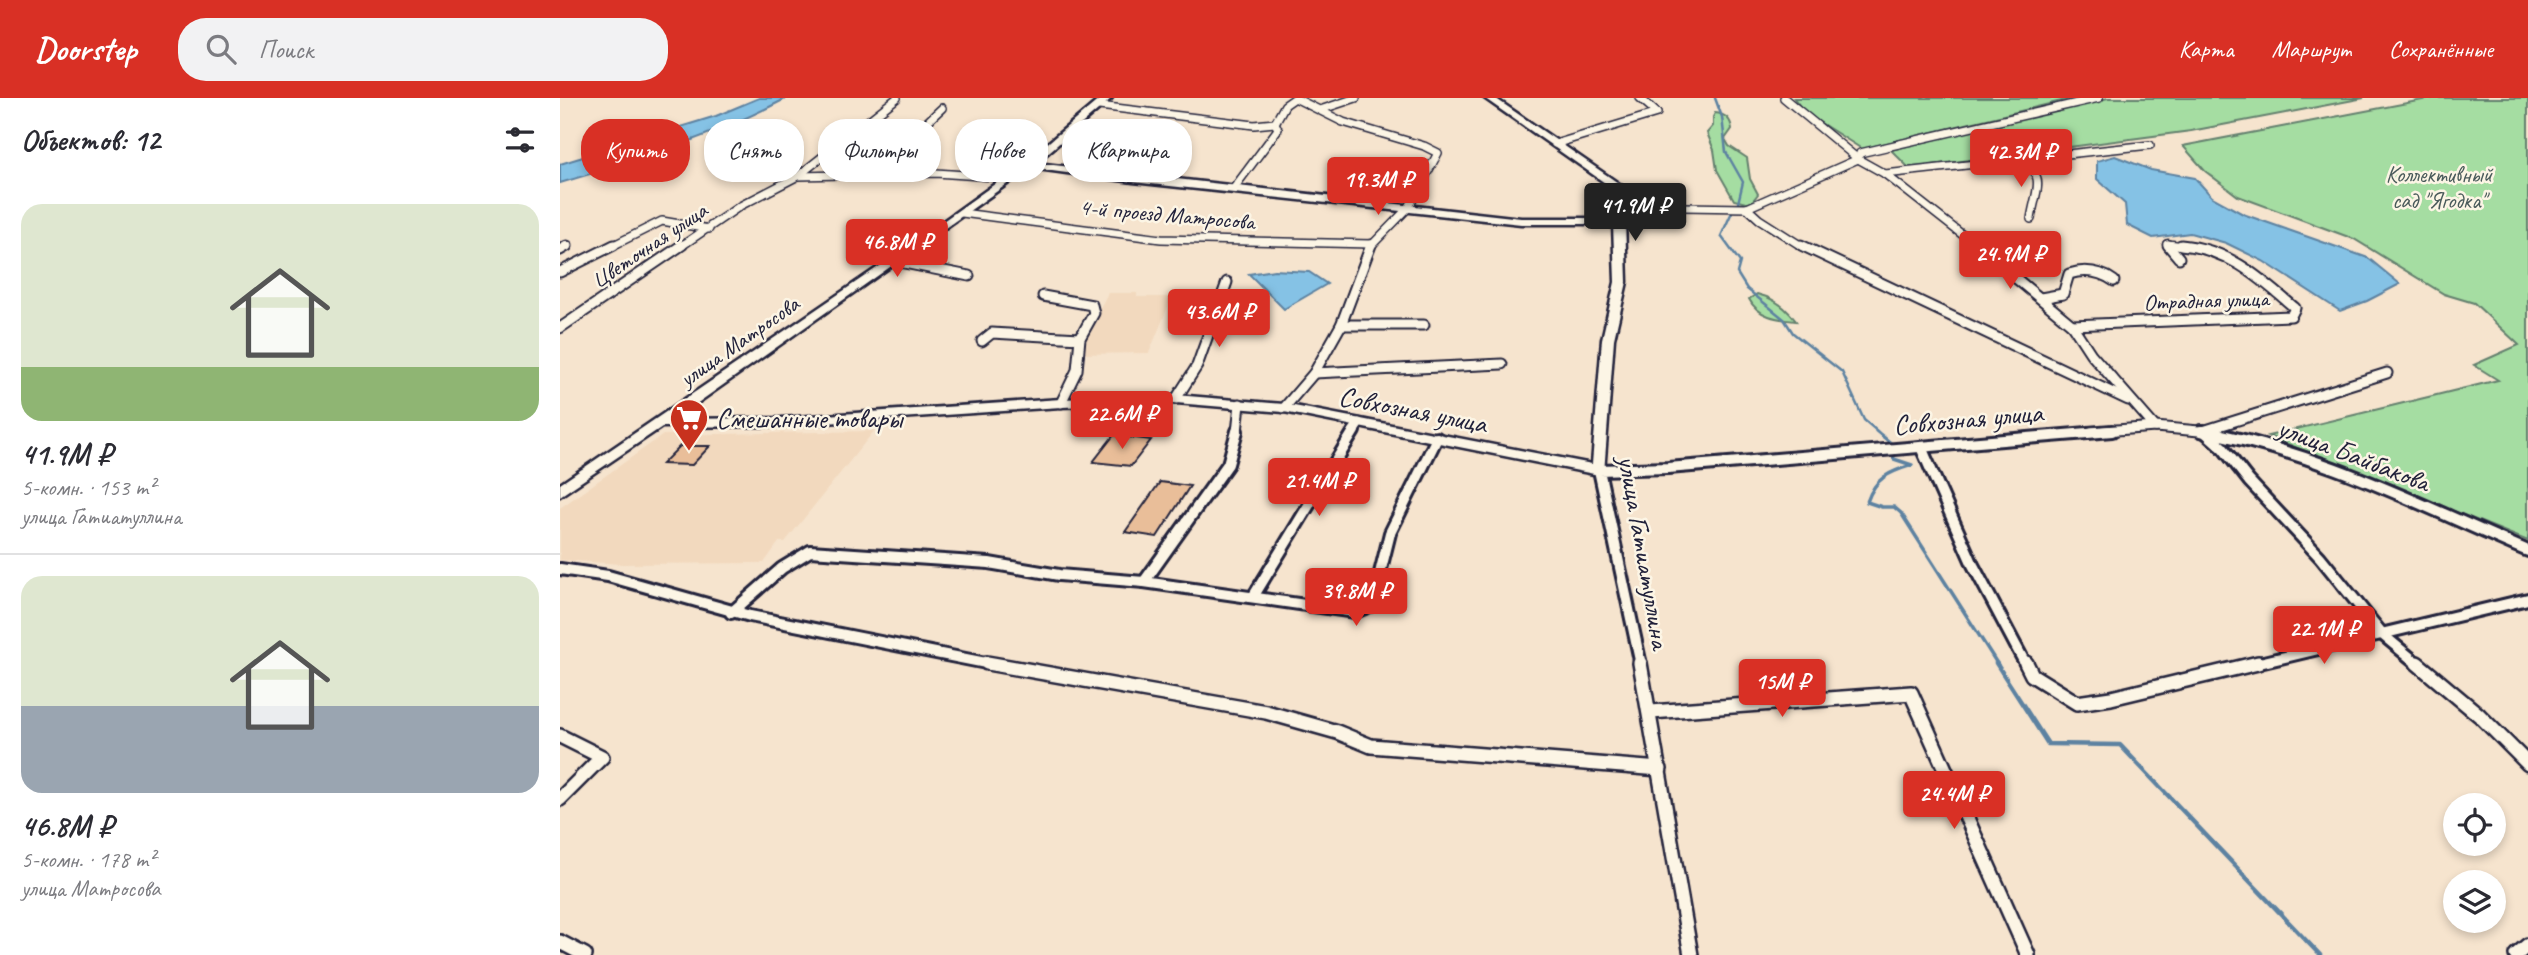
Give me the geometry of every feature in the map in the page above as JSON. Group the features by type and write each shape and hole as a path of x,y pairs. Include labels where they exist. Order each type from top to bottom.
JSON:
{"street":[{"name":"Цветочная улица","path":"804,171 897,98"},
{"path":"1275,123 1285,105 1295,98 1343,122 1424,146 1438,153 1409,207 1371,244 1341,325 1314,373 1284,408"},
{"path":"1320,110 1356,98"},
{"path":"1489,98 1620,189 1619,206 1747,208 1858,159 1860,153 2099,98"},
{"path":"1555,144 1657,114 1640,98"},
{"path":"1784,98 1858,159 1885,174 2073,325 2091,354 2155,427"},
{"path":"1103,102 1254,125 1275,123"},
{"name":"улица Матросова","path":"1048,148 1103,102"},
{"path":"930,119 942,108"},
{"path":"1234,188 1279,129 1275,123"},
{"path":"1885,174 2150,145"},
{"path":"2018,158 2035,169 2038,176 2031,219"},
{"name":"4-й проезд Матросова","path":"1048,168 1521,221 1618,221"},
{"name":"Цветочная улица","path":"560,328 740,206 786,182"},
{"name":"улица Матросова","path":"560,491 1005,182"},
{"name":"улица Гатиатуллина","path":"1619,206 1621,282 1608,339 1599,470 1651,712 1691,955"},
{"path":"1747,208 1759,219 1810,251 2132,402"},
{"name":"4-й проезд Матросова","path":"962,213 1161,239 1371,244"},
{"path":"560,272 662,221 709,229"},
{"name":"Отрадная улица","path":"2073,325 2291,316 2295,308 2234,257 2194,245 2166,244 2179,258"},
{"path":"894,261 969,276"},
{"path":"2041,298 2063,295 2069,274 2076,271 2098,273 2114,281"},
{"path":"1176,399 1196,366 1227,282"},
{"path":"1043,296 1092,305 1094,313 1080,338 1077,370 1061,403"},
{"path":"1341,325 1424,324"},
{"path":"982,341 992,333 1080,338"},
{"path":"1314,373 1502,364"},
{"path":"2387,373 2203,431 2223,449 2320,557 2383,635 2479,715 2528,764"},
{"name":"Совхозная улица","path":"659,424 781,422 1061,403 1176,399 1284,408 1599,470 1668,468 2155,427"},
{"path":"1144,582 1228,464 1237,434 1240,404"},
{"path":"1253,597 1359,423"},
{"name":"улица Байбакова","path":"2155,427 2203,431 2292,453 2332,467 2528,551"},
{"path":"731,613 782,568 810,551 989,563 1059,575 1144,582 1355,612 1372,606 1390,533 1437,438"},
{"path":"1921,447 1978,576 2032,675 2077,703 2111,698 2528,599"},
{"path":"560,569 589,570 731,613 1084,681 1256,708 1334,729 1371,746 1660,769"},
{"path":"1651,712 1910,693 2028,955"},
{"path":"560,736 602,757 560,799"},
{"path":"560,942 585,955"},
{"path":"2516,955 2528,945"}],"shaded area":[{"path":"1108,293 1137,293 1137,297 1172,297 1149,353 1075,354"},
{"path":"874,431 785,542 779,542 764,563 621,564 560,560 560,508 663,435"}],"green space":[{"path":"1794,98 2074,98 1862,149 1805,113"},
{"path":"2108,98 2364,98 2191,131 1909,168 1891,150"},
{"name":"Коллективный сад \"Ягодка\"","path":"2433,98 2528,98 2528,541 2268,436 2498,380 2474,365 2519,345 2474,303 2444,294 2354,239 2238,196 2205,171 2183,146"},
{"path":"1715,113 1725,116 1730,122 1732,129 1725,139 1729,146 1747,158 1750,179 1758,194 1750,204 1734,200 1717,170 1714,150 1707,133 1713,126"},
{"path":"1757,294 1779,304 1796,321 1775,318 1757,310 1749,299"}],"water":[{"path":"759,98 787,98 744,119 706,119"},
{"path":"704,120 704,136 690,141 690,124"},
{"path":"2115,156 2151,170 2195,178 2212,197 2243,214 2368,258 2400,284 2340,311 2263,261 2226,243 2190,233 2153,238 2127,225 2125,204 2097,179 2097,161"},
{"path":"581,158 581,176 560,183 560,164"},
{"path":"1274,270 1309,272 1327,284 1284,309 1249,274"}],"building":[{"path":"1114,435 1151,440 1131,466 1093,462"},
{"name":"Смешанные товары","path":"680,446 710,446 692,465 662,464"},
{"path":"1160,482 1190,486 1157,537 1125,532"}],"waterway":[{"path":"1715,98 1722,117 1726,152 1743,182 1738,203"},
{"path":"1732,212 1721,236 1740,262 1737,273 1747,289 1784,319 1793,333 1842,372 1864,420 1878,432"},
{"path":"1876,431 1892,444"},
{"path":"1893,455 1894,459 1912,465 1884,477 1874,487 1867,502 1882,507 1894,507 1901,513 1998,665"},
{"path":"1996,663 2048,744 2120,745 2320,955"}],"place":[{"name":"Смешанные товары","path":"689,452"}]}
